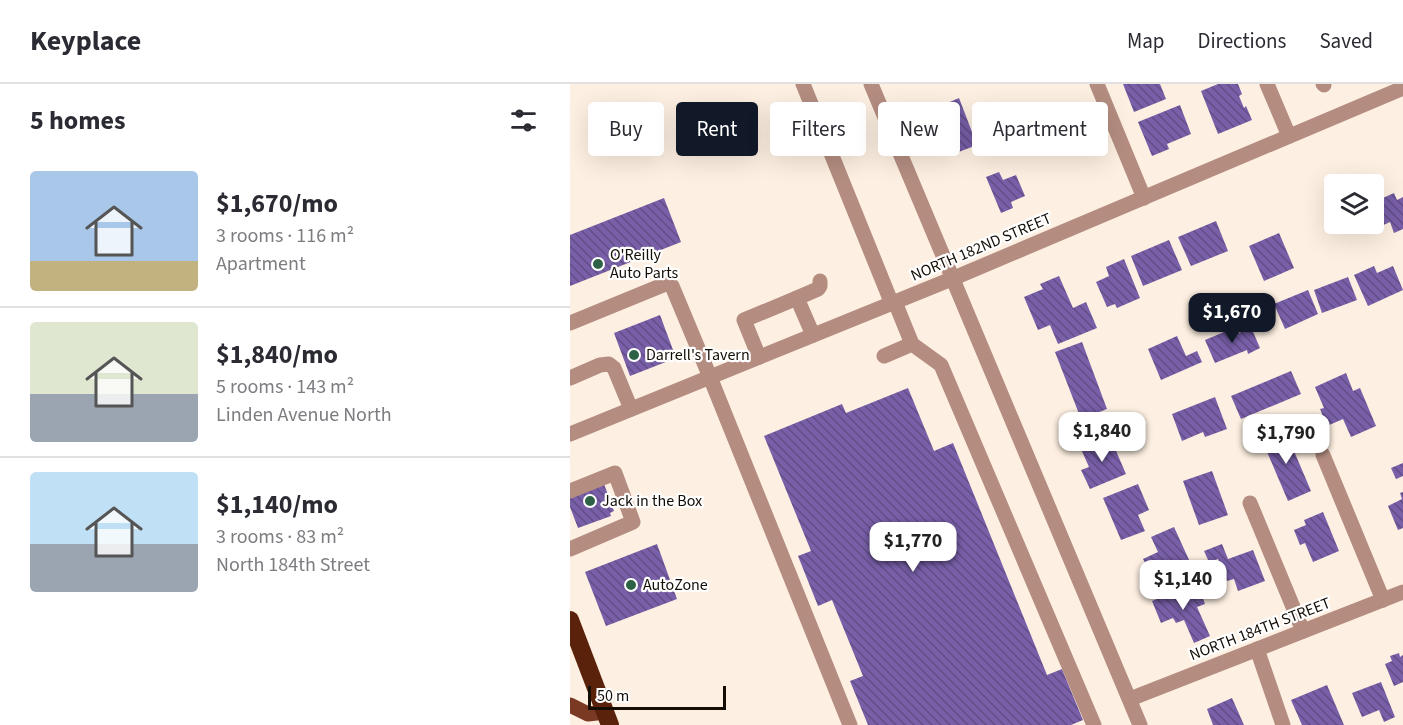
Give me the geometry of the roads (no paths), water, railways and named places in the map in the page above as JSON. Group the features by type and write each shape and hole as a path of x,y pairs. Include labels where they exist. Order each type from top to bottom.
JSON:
{"highway":[{"path":"570,620 608,719"}],"main road":[{"path":"570,705 588,714 608,719"}],"street":[{"path":"803,84 912,344 941,365 1094,725"},
{"path":"871,84 1140,725"},
{"path":"1097,84 1144,198"},
{"path":"1267,84 1289,136"},
{"name":"NORTH 182ND STREET","path":"570,434 894,303 1403,88"},
{"path":"759,357 744,320 818,289 820,281"},
{"path":"570,323 663,285 672,286 711,377 850,725"},
{"path":"797,298 813,335"},
{"path":"884,356 912,344"},
{"path":"570,378 600,365 609,364 614,368 631,409"},
{"path":"1323,454 1383,600"},
{"path":"570,491 615,473 633,522 570,549"},
{"path":"1250,503 1303,632"},
{"name":"NORTH 184TH STREET","path":"1130,699 1403,592"},
{"path":"1257,650 1283,725"}],"place":[{"name":"O'Reilly Auto Parts","path":"598,264"},
{"name":"Darrell's Tavern","path":"634,355"},
{"name":"Jack in the Box","path":"590,501"},
{"name":"AutoZone","path":"631,585"}]}
